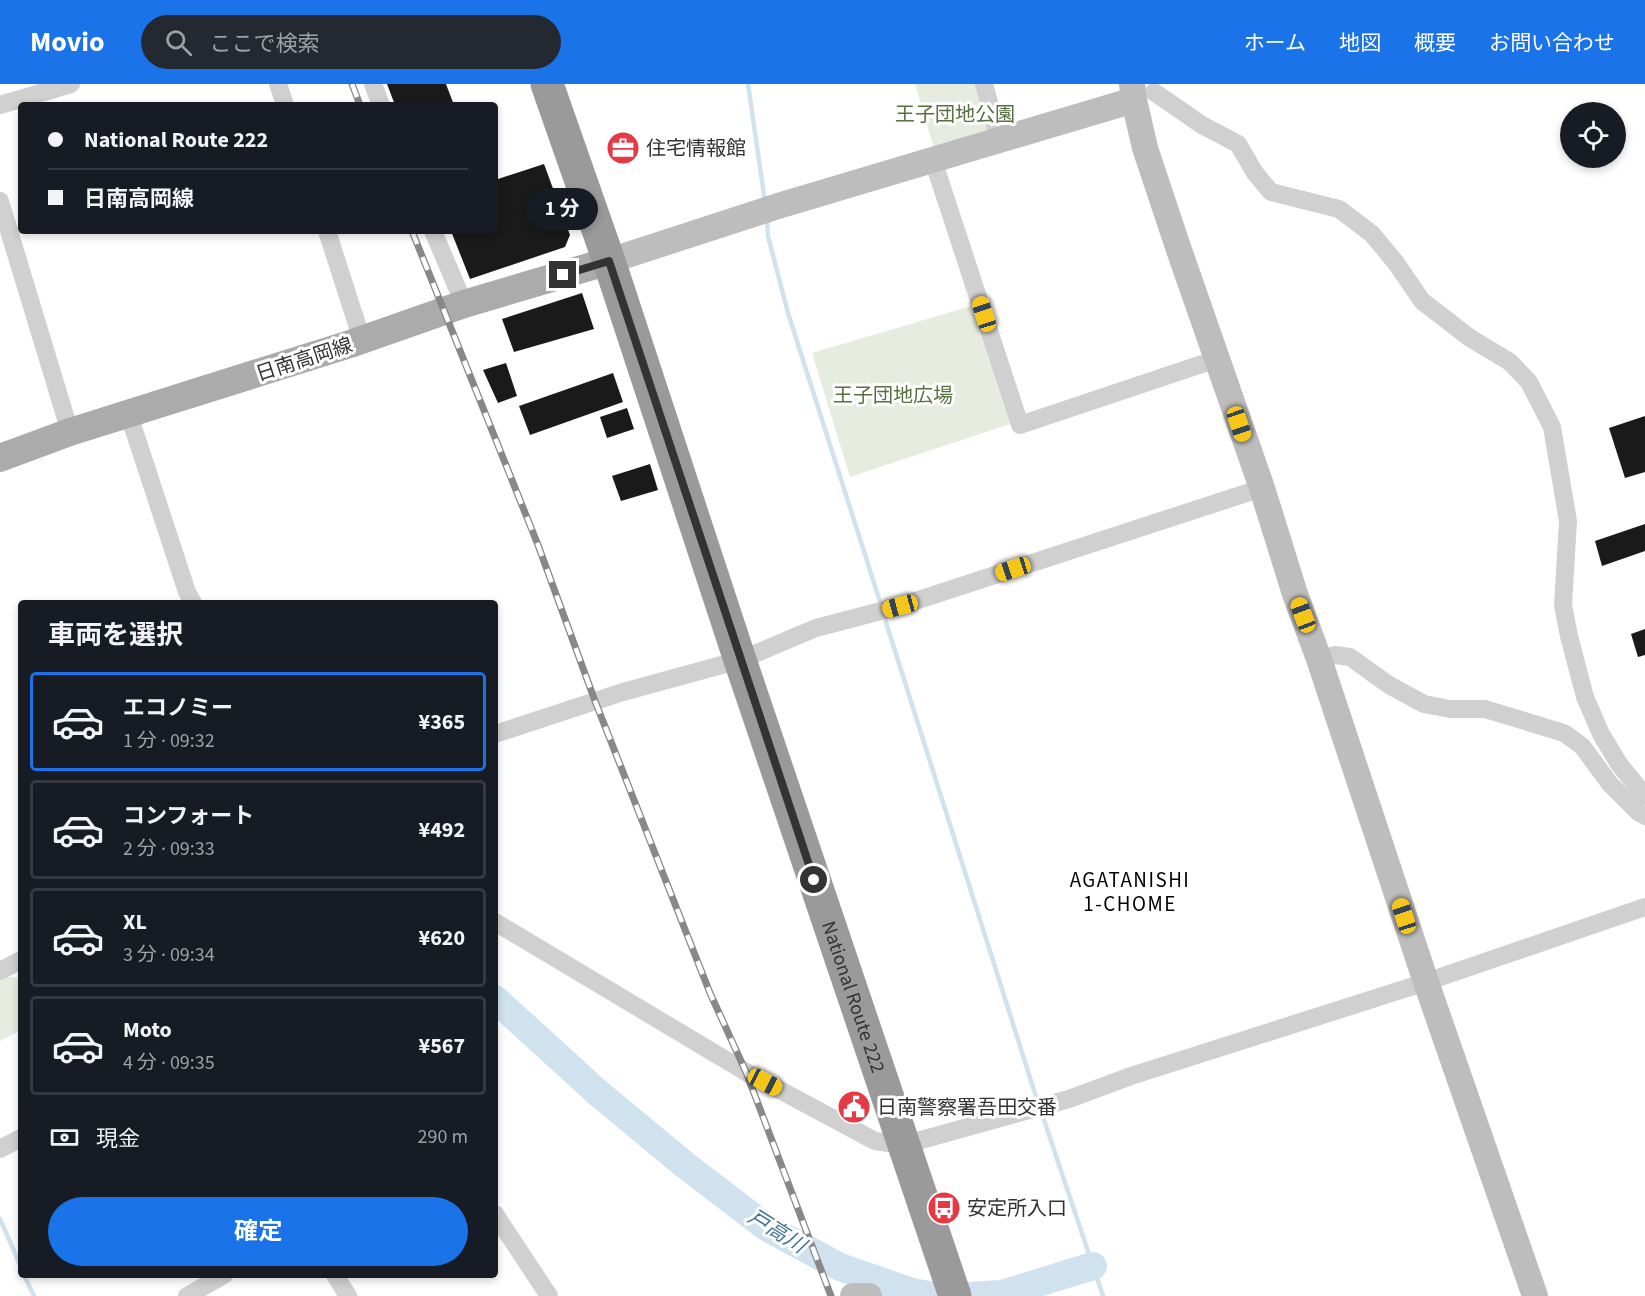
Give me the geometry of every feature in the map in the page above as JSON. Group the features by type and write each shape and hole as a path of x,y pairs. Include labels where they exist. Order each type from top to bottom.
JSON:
{"highway":[{"name":"National Route 222","path":"547,84 609,261 740,660 955,1296"}],"main road":[{"name":"日南高岡線","path":"0,458 70,432 363,340 464,304 609,261"}],"street":[{"path":"0,105 71,84"},
{"path":"278,84 284,102"},
{"path":"373,84 380,102"},
{"path":"984,84 999,140"},
{"path":"609,261 778,206 999,140 1146,90"},
{"path":"1146,90 1145,148 1262,488 1295,594 1319,659 1426,982 1535,1296"},
{"path":"1146,90 1238,144 1254,173 1271,192 1339,209 1372,234 1396,263 1422,301 1470,338 1510,362 1529,382 1552,427 1568,521 1563,605 1585,697 1601,734 1620,764 1645,796"},
{"path":"933,160 1020,425 1217,359"},
{"path":"0,201 70,432"},
{"path":"328,234 363,340"},
{"path":"435,234 464,304"},
{"path":"129,415 191,600"},
{"path":"498,733 623,692 740,660 816,628 900,606 1262,488"},
{"path":"1319,659 1335,656 1350,657 1389,685 1424,704 1450,709 1485,709 1564,733 1582,746 1610,784 1645,816"},
{"path":"498,924 746,1072 875,1141 903,1145 1069,1099 1142,1072 1426,982 1645,907"},
{"path":"0,971 18,962"},
{"path":"0,1149 18,1140"},
{"path":"498,1219 549,1296"},
{"path":"187,1296 219,1278"},
{"path":"337,1278 348,1296"},
{"path":"853,1296 869,1296"}],"green space":[{"name":"王子団地公園","path":"915,84 979,84 993,133 935,152"},
{"name":"王子団地広場","path":"971,306 1010,424 850,477 812,353"},
{"path":"0,976 18,978 18,1032 0,1041"}],"building":[{"path":"387,84 446,84 453,102 394,102"},
{"path":"544,164 570,235 565,247 470,279 452,234 498,234 498,179"},
{"path":"582,293 594,329 514,352 502,319"},
{"path":"506,363 517,396 498,403 483,370"},
{"path":"613,373 623,402 530,435 519,406"},
{"path":"627,408 634,429 607,438 600,417"},
{"path":"1645,416 1645,472 1625,478 1609,428"},
{"path":"650,464 658,490 621,501 612,476"},
{"path":"1645,524 1645,551 1602,566 1595,541"},
{"path":"1645,629 1645,655 1638,657 1631,634"}],"waterway":[{"path":"748,84 765,202"},
{"path":"767,219 768,236 788,313 882,608"},
{"path":"884,616 1038,1103"},
{"name":"戸高川","path":"498,1002 597,1092 685,1165 766,1227 840,1267 912,1292 967,1296 1002,1294 1093,1266"},
{"path":"1041,1111 1103,1296"},
{"path":"0,1219 18,1260"},
{"path":"25,1278 34,1296"}],"railway":[{"path":"352,84 359,102"},
{"path":"413,234 538,545 595,701 710,993 746,1072 831,1296"}],"place":[{"name":"住宅情報館","path":"623,148"},
{"name":"日南警察署吾田交番","path":"854,1107"},
{"name":"安定所入口","path":"944,1208"}],"district":[{"name":"AGATANISHI 1-CHOME","path":"1130,892"}],"route":[{"path":"563,275 609,261 814,880"}]}
